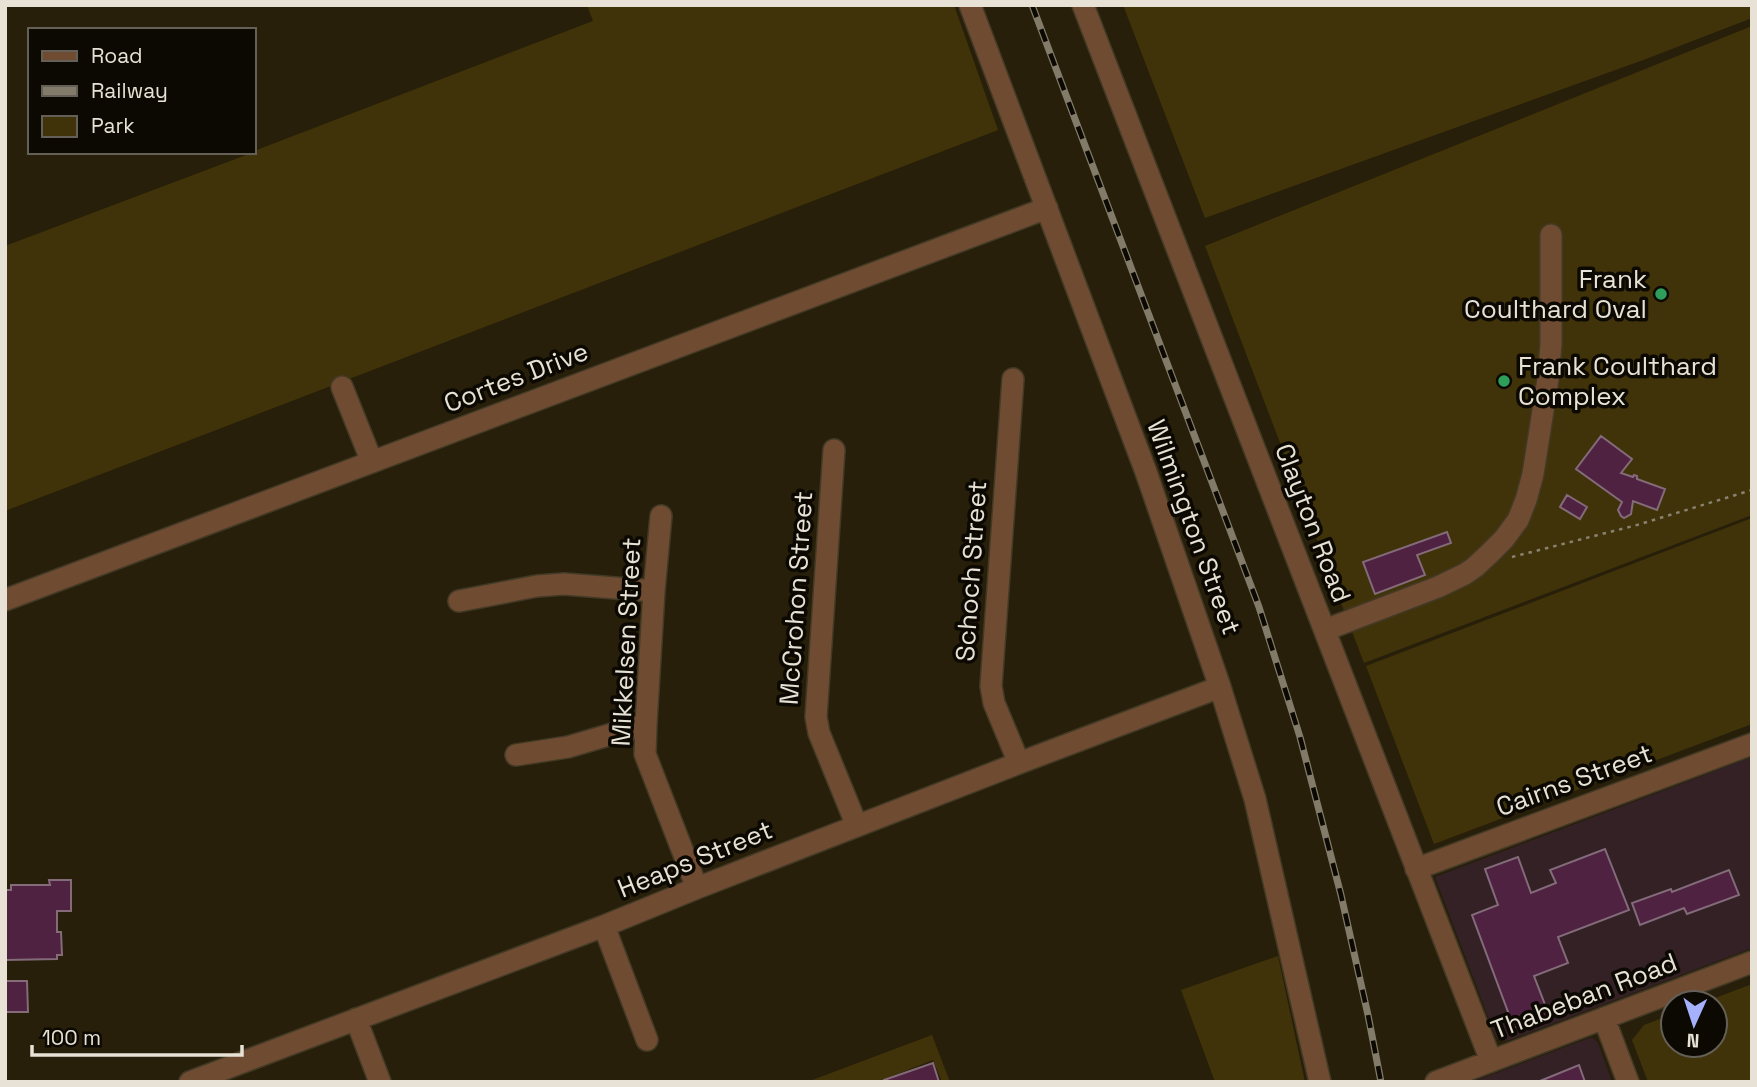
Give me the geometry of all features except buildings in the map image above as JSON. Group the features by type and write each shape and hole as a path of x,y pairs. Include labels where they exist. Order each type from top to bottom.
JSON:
{"street":[{"name":"Wilmington Street","path":"970,5 1146,472 1220,687 1255,799 1320,1082"},
{"name":"Clayton Road","path":"1083,5 1491,1061"},
{"name":"Cortes Drive","path":"5,600 1047,208"},
{"path":"1325,630 1438,587 1465,573 1489,554 1518,520 1533,474 1548,379 1551,235"},
{"name":"Schoch Street","path":"1013,379 991,686 994,703 1020,763"},
{"path":"342,387 372,462"},
{"name":"McCrohon Street","path":"834,450 816,717 819,733 857,826"},
{"name":"Mikkelsen Street","path":"661,516 645,754 697,888"},
{"path":"459,601 510,590 564,584 654,591"},
{"name":"Heaps Street","path":"190,1082 604,926 1220,687"},
{"path":"516,755 568,747 646,724"},
{"name":"Cairns Street","path":"1416,869 1752,744"},
{"path":"604,926 648,1040"},
{"name":"Thabeban Road","path":"1436,1082 1752,962"},
{"path":"1604,1018 1628,1082"},
{"path":"356,1019 380,1082"}],"path":[{"path":"1501,560 1637,525 1752,490"}],"shaded area":[{"path":"1752,757 1752,948 1510,1040 1498,1039 1435,877"},
{"path":"1589,1038 1598,1043 1612,1082 1472,1082"}],"green space":[{"path":"587,5 954,5 998,130 5,511 5,246 249,154 256,154 256,150 593,21"},
{"path":"1123,5 1752,5 1752,18 1646,59 1205,218"},
{"name":"Frank Coulthard Complex","path":"1752,26 1752,515 1364,663 1205,246"},
{"path":"1752,518 1752,724 1434,844 1366,666"},
{"path":"1278,956 1305,1082 1215,1082 1181,990"},
{"path":"1752,984 1752,1082 1648,1082 1632,1040 1644,1025 1659,1019 1659,1059 1729,1059 1729,993"},
{"path":"932,1035 950,1082 942,1082 933,1060 877,1082 807,1082"}],"railway":[{"path":"1032,5 1259,607 1300,737 1341,895 1381,1082"}],"place":[{"name":"Frank Coulthard Oval","path":"1661,294"},
{"name":"Frank Coulthard Complex","path":"1504,381"}]}
